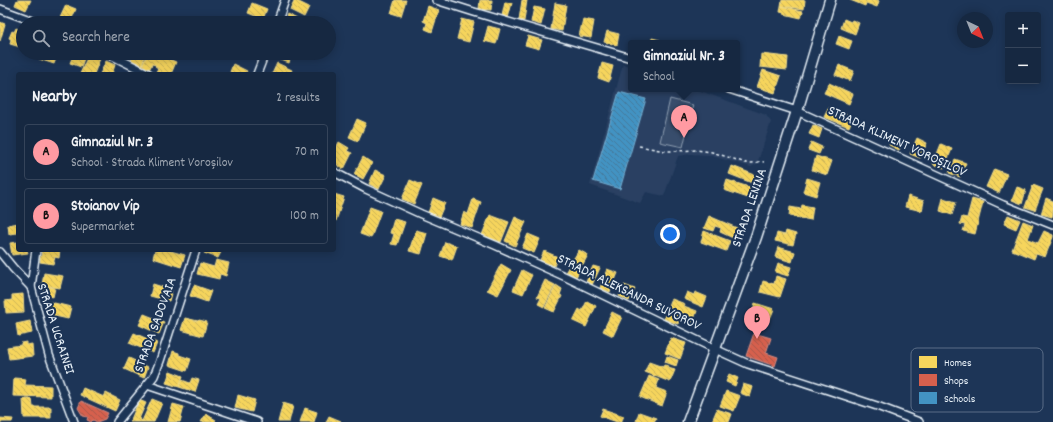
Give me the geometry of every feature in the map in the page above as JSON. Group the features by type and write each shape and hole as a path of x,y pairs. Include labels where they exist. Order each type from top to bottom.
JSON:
{"street":[{"path":"279,16 285,0"},
{"path":"436,0 628,57"},
{"name":"STRADA LENINA","path":"688,422 756,237 797,111 830,0"},
{"path":"0,9 19,16"},
{"path":"121,60 145,72"},
{"path":"258,72 262,60"},
{"name":"STRADA KLIMENT VOROȘILOV","path":"738,92 797,111 1003,205 1053,225"},
{"name":"STRADA ALEKSANDR SUVOROV","path":"336,173 421,214 566,277 748,364 876,406 919,422"},
{"name":"STRADA UCRAINEI","path":"0,252 31,287 49,355 74,422"},
{"path":"31,287 36,252"},
{"name":"STRADA SADOVAIA","path":"117,422 154,376 195,252"},
{"path":"147,385 257,422"}],"path":[{"path":"639,146 665,151 696,150 712,152 752,164 758,161 764,162"}],"shaded area":[{"path":"623,64 628,66 628,92 703,92 766,115 771,122 757,164 751,167 708,155 691,154 678,156 664,196 646,192 640,203 590,185"},
{"path":"670,99 693,105 683,147 660,142"}],"building: Homes":[{"path":"17,0 31,0 26,10 15,5"},
{"path":"295,0 309,7 304,16 290,10"},
{"path":"395,0 406,0 401,16 391,13"},
{"path":"480,0 492,0 491,10 479,9"},
{"path":"522,0 527,0 524,21 519,20"},
{"path":"782,0 805,0 804,9 781,6"},
{"path":"850,0 879,1 877,7 866,3 865,6"},
{"path":"505,2 512,3 508,18 502,16"},
{"path":"252,3 267,9 264,16 256,16 248,13"},
{"path":"555,3 566,5 562,31 551,29"},
{"path":"66,5 76,9 73,16 61,16"},
{"path":"428,6 439,10 432,32 425,29 427,23 423,21"},
{"path":"781,6 803,11 801,18 780,12"},
{"path":"534,7 545,9 541,25 531,22"},
{"path":"462,19 474,22 469,42 457,39"},
{"path":"583,19 594,21 591,38 579,36"},
{"path":"844,19 859,23 855,34 841,28"},
{"path":"0,22 5,24 0,41"},
{"path":"488,26 500,29 496,44 484,41"},
{"path":"16,28 16,46 10,44 11,39 9,38 12,31 14,32"},
{"path":"607,31 619,34 617,45 604,42"},
{"path":"528,36 542,40 539,49 525,45"},
{"path":"839,36 852,41 849,49 836,44"},
{"path":"761,54 788,57 787,70 760,67"},
{"path":"42,60 55,60 54,64"},
{"path":"71,60 84,60 81,67 70,63"},
{"path":"86,60 99,60 95,72 81,72"},
{"path":"131,60 144,60 142,65"},
{"path":"145,60 171,60 176,62 172,72 156,72 158,68 155,66 156,65 152,64 149,70 142,66"},
{"path":"281,60 290,60 289,63"},
{"path":"106,61 115,65 113,72 101,72"},
{"path":"277,63 292,70 291,72 273,72"},
{"path":"602,63 613,66 609,82 598,78"},
{"path":"233,64 247,71 246,72 230,72"},
{"path":"839,65 854,71 850,81 835,75"},
{"path":"763,70 781,76 775,93 757,87"},
{"path":"829,83 853,94 849,104 824,93"},
{"path":"829,107 853,117 849,127 824,117"},
{"path":"357,119 366,123 358,141 349,137"},
{"path":"813,125 822,129 819,138 809,134"},
{"path":"893,136 903,141 899,150 889,145"},
{"path":"917,138 927,143 920,158 910,154"},
{"path":"339,142 349,148 347,151 352,153 344,169 336,164 336,148"},
{"path":"811,142 822,147 819,154 808,150"},
{"path":"941,144 952,149 944,168 933,164"},
{"path":"816,156 832,161 827,175 812,170"},
{"path":"363,157 372,163 363,179 354,174"},
{"path":"955,159 966,163 960,177 949,173"},
{"path":"732,166 755,175 752,183 729,174"},
{"path":"994,169 1007,174 999,193 986,187"},
{"path":"375,170 386,175 379,189 369,184"},
{"path":"807,178 820,182 816,196 803,192"},
{"path":"410,180 422,185 414,204 402,199"},
{"path":"727,180 752,188 748,198 724,190"},
{"path":"1033,185 1043,189 1035,210 1025,207"},
{"path":"1017,187 1026,190 1022,204 1012,200"},
{"path":"336,195 344,197 336,221"},
{"path":"908,196 924,201 922,211 905,207"},
{"path":"433,198 445,203 439,217 428,213"},
{"path":"943,198 956,202 952,215 940,211"},
{"path":"1046,198 1053,201 1052,217 1041,214"},
{"path":"473,199 481,202 472,228 460,224 464,212 468,214"},
{"path":"972,199 983,202 975,234 963,231 965,225 960,224 962,217 967,218"},
{"path":"802,205 813,207 811,220 789,216 790,207 801,209"},
{"path":"370,207 381,211 371,238 360,234"},
{"path":"490,215 509,222 501,242 482,235"},
{"path":"1008,215 1020,220 1016,229 1004,224"},
{"path":"709,216 737,228 733,238 720,232 721,228 715,226 713,231 704,228"},
{"path":"515,217 526,222 515,246 505,241"},
{"path":"394,219 405,222 397,245 391,244 394,234 390,233"},
{"path":"1023,221 1033,225 1028,239 1038,243 1044,231 1053,235 1045,257 1036,254 1034,259 1012,250"},
{"path":"16,223 16,233 9,234 8,225"},
{"path":"416,230 427,233 421,254 409,251"},
{"path":"704,231 730,241 726,251 701,242"},
{"path":"786,231 796,234 793,245 775,241 777,233 785,235"},
{"path":"528,234 540,239 534,253 522,248"},
{"path":"16,242 16,252 28,253 12,255 10,243"},
{"path":"445,242 457,246 452,260 440,256"},
{"path":"778,247 795,252 792,262 775,257"},
{"path":"579,250 588,255 576,277 566,271"},
{"path":"544,251 558,257 554,266 540,260"},
{"path":"42,252 60,252 59,258 55,257 53,264 40,262"},
{"path":"154,252 174,252 185,255 181,267 153,258"},
{"path":"204,252 221,252 218,258"},
{"path":"216,260 229,263 226,276 220,274 219,279 197,274 200,263 214,267"},
{"path":"778,263 791,267 788,276 775,272"},
{"path":"501,264 511,270 498,295 487,290"},
{"path":"593,266 600,268 592,285 586,282"},
{"path":"607,269 618,273 610,292 600,288"},
{"path":"522,270 532,275 523,294 513,290"},
{"path":"44,273 63,276 60,288 42,285"},
{"path":"776,276 786,279 780,297 760,292 763,281 774,284"},
{"path":"545,280 555,285 544,307 538,304 541,298 537,297"},
{"path":"153,284 172,290 169,301 150,296"},
{"path":"194,285 211,291 207,302 190,296"},
{"path":"556,285 562,289 560,295 562,296 554,312 545,308"},
{"path":"624,285 635,289 629,301 619,296"},
{"path":"43,286 55,288 53,297 41,295"},
{"path":"687,292 694,295 695,292 707,297 703,307 684,299"},
{"path":"23,294 24,312 6,313 5,301 12,300 12,295"},
{"path":"672,299 697,311 693,322 680,317 678,324 664,319"},
{"path":"587,301 596,306 586,327 573,321 579,309 582,311"},
{"path":"50,302 71,307 68,319 46,314"},
{"path":"755,303 774,309 770,319 752,313"},
{"path":"612,312 622,317 613,336 603,331"},
{"path":"144,314 164,322 159,334 139,325"},
{"path":"185,318 207,322 203,336 181,330"},
{"path":"30,321 32,333 18,336 16,324"},
{"path":"134,333 157,343 153,353 129,343"},
{"path":"671,338 686,343 680,359 665,353"},
{"path":"26,342 26,345 32,344 33,356 9,359 7,347 21,345 21,343"},
{"path":"173,351 179,353 179,355 191,359 187,371 169,365"},
{"path":"667,356 678,360 676,366 665,362"},
{"path":"129,358 148,367 144,378 124,369"},
{"path":"649,362 663,367 664,365 669,366 668,368 675,370 670,382 645,372"},
{"path":"170,371 183,376 179,387 166,383"},
{"path":"729,374 738,378 735,386 726,382"},
{"path":"649,376 659,380 656,388 667,392 662,406 640,397"},
{"path":"14,378 26,379 25,385 51,386 51,397 13,396"},
{"path":"192,378 199,380 195,392 179,387 182,380 190,383"},
{"path":"743,384 753,387 750,397 740,393"},
{"path":"83,388 104,397 106,393 120,400 115,411 80,395"},
{"path":"726,391 740,396 734,411 720,406"},
{"path":"238,395 255,400 252,412 235,408"},
{"path":"23,399 32,399 33,407 51,407 51,418 24,418"},
{"path":"152,399 162,403 154,422 130,422 139,400 146,403 139,419 142,421"},
{"path":"283,403 293,406 289,422 278,422"},
{"path":"173,404 184,407 180,422 168,422"},
{"path":"305,408 317,412 314,422 300,422"},
{"path":"603,409 624,416 621,422 600,416"},
{"path":"717,409 732,414 729,422 712,421"},
{"path":"639,412 656,418 654,422 636,421"},
{"path":"206,414 216,420 214,422 201,422"},
{"path":"329,416 341,421 326,422"},
{"path":"0,418 13,419 12,422 0,422"}],"building: Shops":[{"path":"754,333 771,338 766,353 778,357 775,366 746,356"},
{"path":"81,401 108,413 105,419 97,422 87,420 88,417 83,416 78,408"}],"building: Schools":[{"path":"619,92 646,99 620,189 593,181"}],"place":[{"name":"Gimnaziul Nr. 3","path":"684,138"},
{"name":"Stoianov Vip","path":"757,339"}]}
